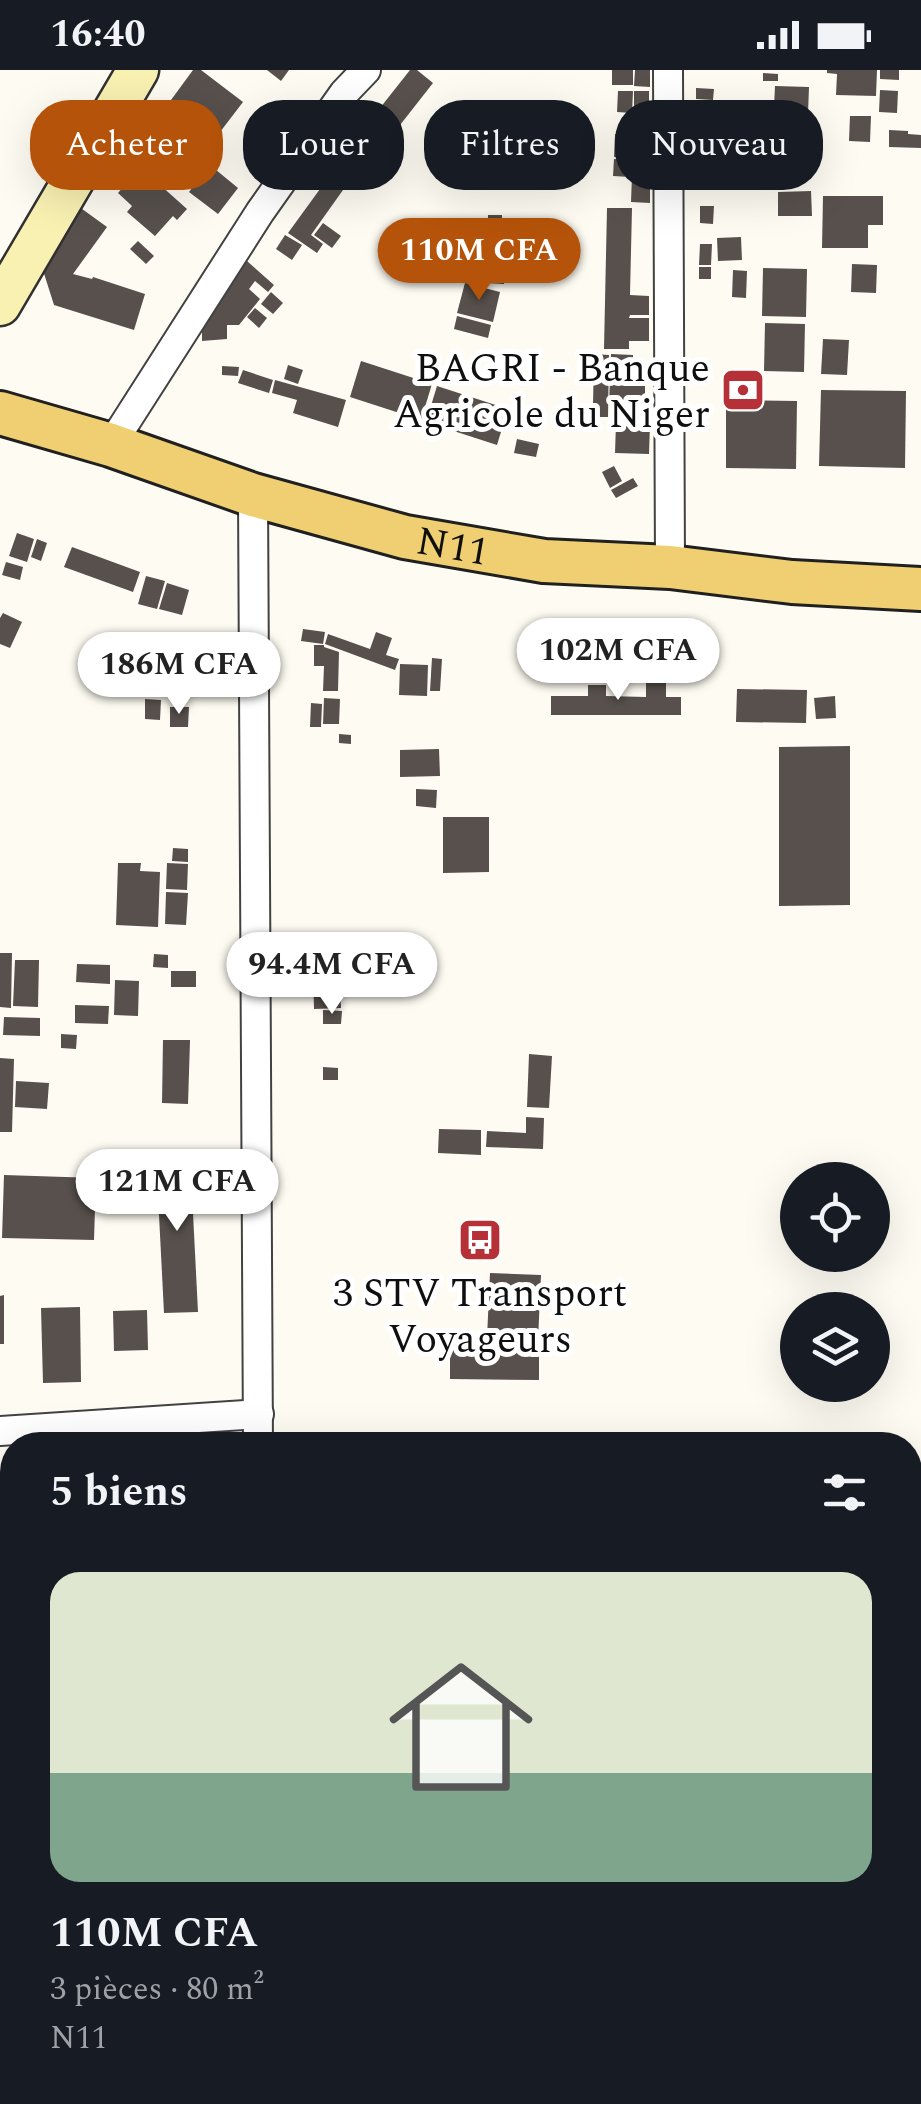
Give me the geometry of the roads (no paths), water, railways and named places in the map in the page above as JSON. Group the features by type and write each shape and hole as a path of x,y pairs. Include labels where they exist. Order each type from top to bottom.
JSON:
{"main road":[{"name":"N11","path":"0,414 111,445 253,495 405,537 544,560 921,589"}],"street":[{"path":"111,445 260,212 344,92 366,70"},
{"path":"668,70 670,568"},
{"path":"0,305 130,73"},
{"path":"253,495 258,1432"},
{"path":"0,1431 259,1414"}],"place":[{"name":"BAGRI - Banque Agricole du Niger","path":"743,390"},
{"name":"3 STV Transport Voyageurs","path":"480,1240"}]}
